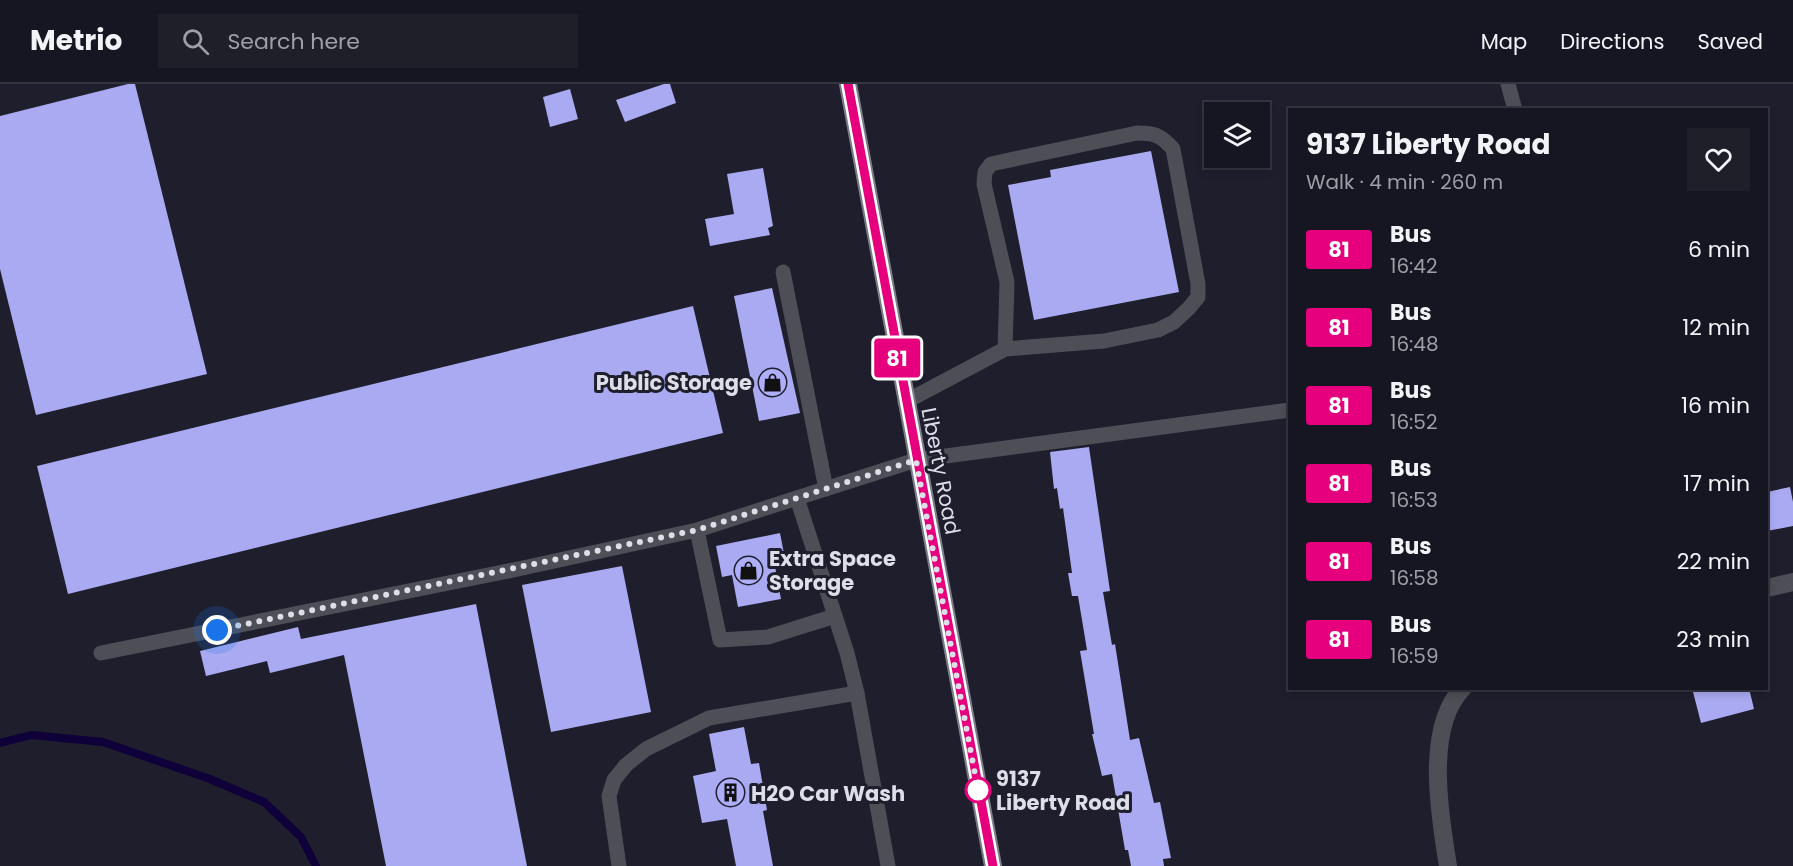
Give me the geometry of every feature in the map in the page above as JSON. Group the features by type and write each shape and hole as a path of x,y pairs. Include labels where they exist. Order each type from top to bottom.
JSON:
{"main road":[{"name":"Liberty Road","path":"848,84 905,402 993,866"}],"street":[{"path":"1768,588 1793,582"},
{"path":"1448,866 1439,807 1438,746 1452,699 1461,690"}],"lane":[{"path":"1508,84 1514,108"},
{"path":"905,402 1005,349 1104,341 1158,330 1174,322 1198,297 1198,284 1173,149 1163,138 1153,133 1137,133 991,164 985,172 984,184 1007,282 1005,349"},
{"path":"783,272 826,489"},
{"path":"101,653 495,574 697,530 916,460 1288,410"},
{"path":"797,498 857,693 888,866"},
{"path":"697,530 720,640 768,637 835,616"},
{"path":"619,866 609,796 614,780 626,765 645,749 709,718 857,693"}],"building":[{"path":"135,84 207,374 36,415 0,269 0,116"},
{"path":"670,84 676,103 625,122 616,100"},
{"path":"570,89 578,119 550,127 543,97"},
{"path":"1151,151 1179,292 1034,320 1008,185 1051,177 1050,170"},
{"path":"763,168 773,226 768,228 770,235 710,246 705,219 734,214 727,174"},
{"name":"Public Storage","path":"772,288 800,413 759,421 734,296"},
{"path":"693,306 723,433 68,594 37,466"},
{"path":"1089,447 1110,591 1103,592 1112,645 1115,644 1130,740 1139,738 1154,803 1160,802 1171,858 1163,859 1164,866 1131,866 1128,850 1125,850 1112,774 1102,776 1092,734 1094,734 1080,651 1087,650 1078,596 1072,596 1068,573 1072,573 1063,508 1060,509 1057,488 1054,489 1050,452"},
{"path":"1790,487 1793,502 1793,526 1768,531 1768,492"},
{"name":"Extra Space Storage","path":"780,533 786,564 775,566 781,599 738,607 732,575 722,577 716,546"},
{"path":"622,566 651,712 551,732 522,585"},
{"path":"476,604 527,866 386,866 344,655 270,673 267,661 206,676 200,651 298,627 301,639"},
{"path":"1693,690 1749,690 1754,709 1701,723"},
{"name":"H2O Car Wash","path":"744,727 751,764 759,763 767,810 763,811 773,866 736,866 727,819 702,823 693,776 716,771 709,734"}],"waterway":[{"path":"0,743 31,735 103,742 210,779 264,802 301,837 316,866"}],"bus line":[{"name":"81","path":"848,84 892,333 993,866"}],"place":[{"name":"Public Storage","path":"773,382"},
{"name":"Extra Space Storage","path":"748,570"},
{"name":"9137 Liberty Road","path":"978,790"},
{"name":"H2O Car Wash","path":"730,793"}],"route":[{"path":"217,630 495,574 697,530 916,460 978,790"}]}
